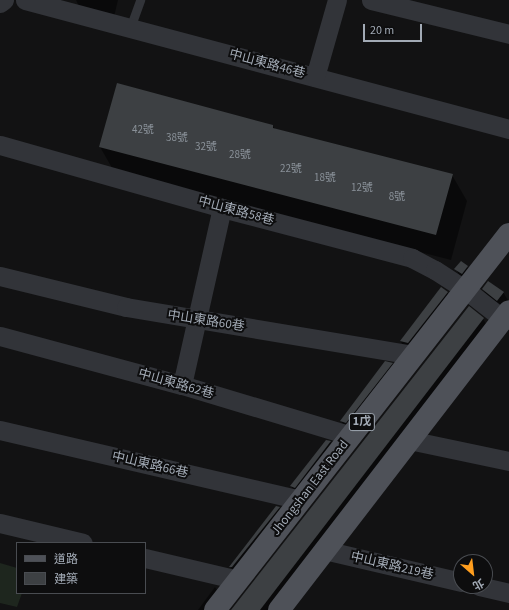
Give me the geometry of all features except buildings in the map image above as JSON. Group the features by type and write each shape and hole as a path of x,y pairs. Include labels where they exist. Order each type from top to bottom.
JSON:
{"main road":[{"name":"Jhongshan East Road","path":"215,610 509,234"},
{"path":"279,610 408,440 507,317"}],"street":[{"path":"0,3 4,0"},
{"name":"中山東路46巷","path":"25,0 509,129"},
{"path":"315,77 337,0"},
{"path":"371,0 509,34"},
{"name":"中山東路58巷","path":"0,145 222,208 412,258 435,270 507,317"},
{"path":"182,386 222,208"},
{"name":"中山東路60巷","path":"0,276 126,307 414,355"},
{"name":"中山東路62巷","path":"0,336 182,386 352,436"},
{"name":"中山東路66巷","path":"0,430 300,500"},
{"path":"408,440 509,461"},
{"path":"0,523 79,542"},
{"name":"中山東路219巷","path":"324,550 453,580"},
{"path":"146,558 238,580"},
{"path":"493,589 509,593"}],"lane":[{"path":"130,28 140,0"}],"shaded area":[{"path":"0,563 16,568 16,594 22,594 17,607 0,603"}]}
